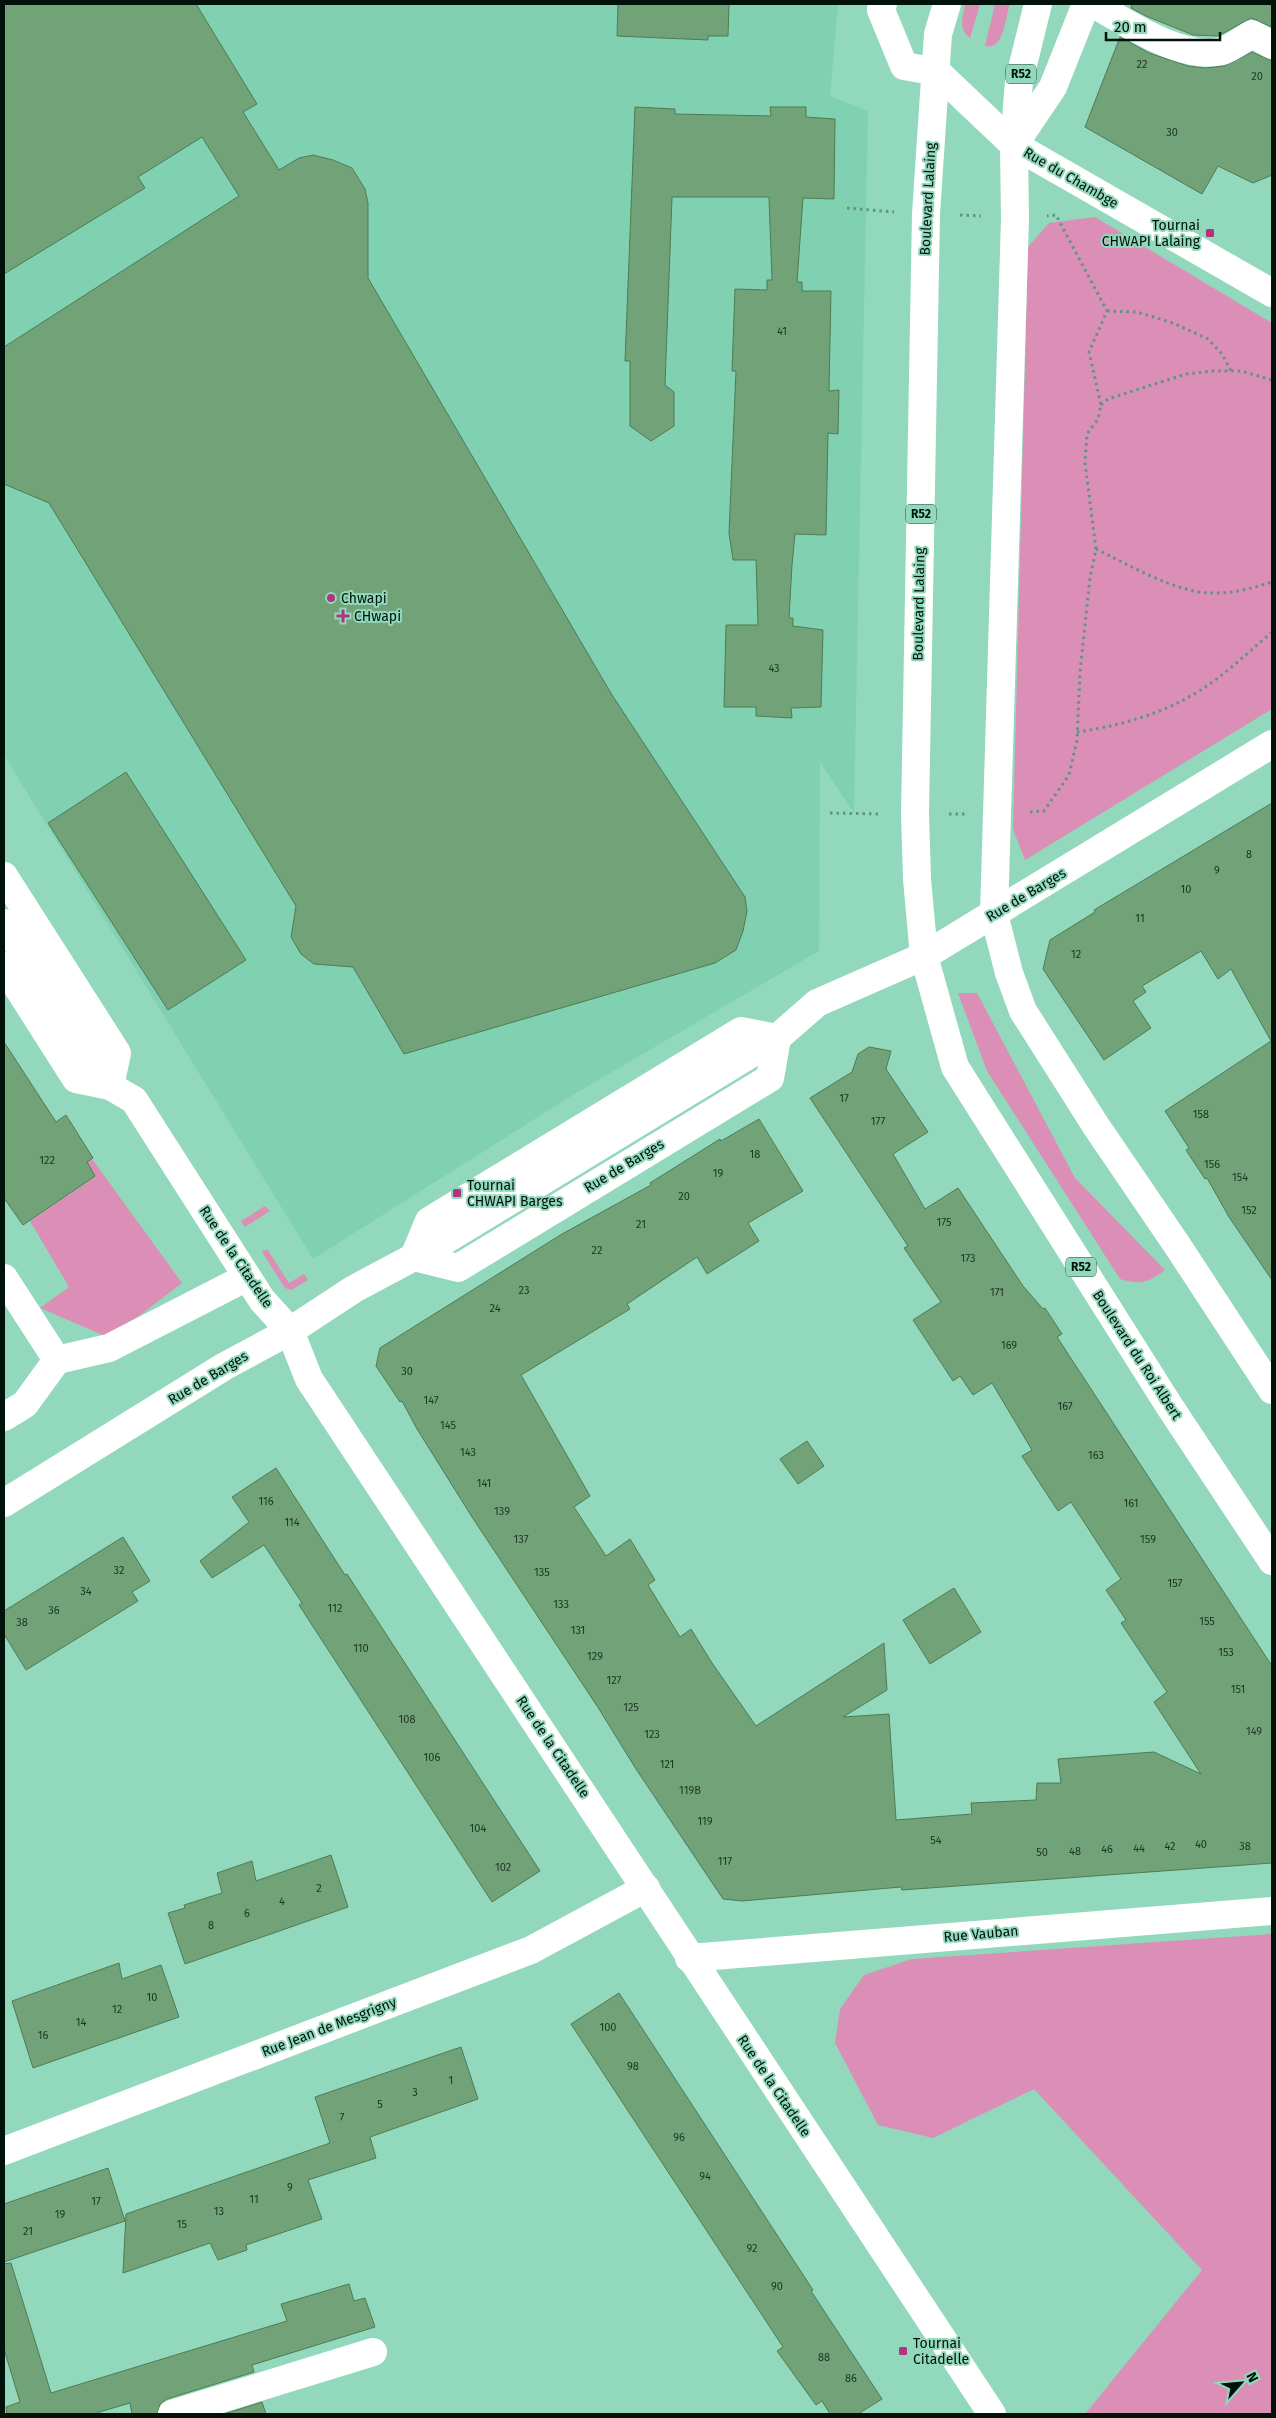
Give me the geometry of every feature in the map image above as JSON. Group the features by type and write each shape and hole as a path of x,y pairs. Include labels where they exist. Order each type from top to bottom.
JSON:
{"street":[{"path":"884,4 881,10 904,66 937,72"},
{"name":"Boulevard Lalaing","path":"924,956 917,879 915,814 926,214 937,72 938,34 947,4"},
{"name":"R52","path":"1038,4 1019,81 1014,145 1015,218 994,914 1009,972 1023,1011 1096,1126 1177,1244 1272,1390"},
{"path":"1014,145 1053,88 1086,4"},
{"path":"1094,4 1159,40 1201,53 1223,51 1252,34 1272,45"},
{"name":"Rue du Chambge","path":"937,72 1014,145 1272,293"},
{"name":"Rue de Barges","path":"4,1503 226,1366 290,1331 354,1289 414,1257 458,1268 770,1078 777,1038 817,1003 924,956 1272,744"},
{"path":"4,876 117,1053 110,1086"},
{"name":"Rue de la Citadelle","path":"4,922 110,1086"},
{"name":"Boulevard du Roi Albert","path":"924,956 955,1067 1165,1399 1272,1561"},
{"name":"Rue de la Citadelle","path":"4,966 76,1078 110,1086 134,1100 262,1300 290,1331 309,1379 646,1888 689,1958 992,2414"},
{"path":"414,1257 429,1221 732,1036 741,1031 777,1038"},
{"path":"4,1417 25,1404 57,1360 109,1348 247,1277"},
{"path":"4,1278 57,1360"},
{"name":"Rue Jean de Mesgrigny","path":"4,2151 532,1950 646,1888"},
{"name":"Rue Vauban","path":"689,1958 1272,1911"},
{"path":"172,2414 373,2352"}],"path":[{"path":"847,208 926,214"},
{"path":"1107,311 1137,312 1173,323 1208,339 1222,354 1231,371"},
{"path":"1101,405 1108,399 1186,374 1241,371 1272,380"},
{"path":"1096,549 1142,572 1182,587 1210,593 1242,591 1272,582"},
{"path":"1077,732 1117,726 1186,699 1221,676 1272,632"}],"shaded area":[{"name":"CHwapi","path":"4,4 838,4 830,96 868,111 854,813 820,762 819,951 576,1093 313,1259 4,755"},
{"path":"965,4 980,4 970,38 963,27"},
{"path":"995,4 1010,4 1000,39 996,44 985,46"},
{"path":"1095,217 1272,323 1272,709 1025,860 1013,829 1028,247 1049,223"},
{"path":"958,993 977,993 1075,1178 1165,1270 1144,1282 1120,1279 987,1071"},
{"path":"92,1159 182,1283 139,1316 105,1336 40,1308 69,1287 30,1221 93,1178 85,1162"},
{"path":"265,1206 270,1211 245,1227 241,1221"},
{"path":"267,1249 289,1283 304,1274 308,1280 291,1290 285,1288 262,1252"},
{"path":"1272,1934 1272,2414 1085,2414 1202,2270 1034,2089 933,2138 878,2125 835,2043 840,2009 864,1975 912,1959"}],"building":[{"name":"Chwapi","path":"4,4 196,4 257,104 243,112 279,170 299,158 313,155 333,160 352,168 365,189 368,203 368,278 612,695 745,897 747,911 743,931 736,950 715,963 404,1054 353,967 314,964 301,954 291,937 296,906 49,503 4,484 4,347 239,196 202,137 138,177 145,188 4,274"},
{"path":"618,4 729,4 728,36 708,36 708,40 617,36"},
{"path":"1132,4 1272,4 1272,27 1251,18 1218,36 1193,35 1146,16 1131,8"},
{"path":"1120,37 1149,53 1188,66 1205,68 1224,66 1252,52 1272,61 1272,175 1253,183 1218,166 1202,194 1085,127"},
{"path":"635,107 675,109 675,114 771,116 770,107 806,107 806,117 835,119 834,199 803,198 797,282 802,282 802,291 831,291 829,391 839,390 838,434 828,433 826,535 795,534 789,618 793,618 793,626 823,630 821,707 791,708 792,718 756,716 756,707 724,707 726,625 758,625 756,560 733,560 729,533 736,371 732,371 735,289 767,290 767,280 772,280 769,197 672,197 665,385 674,392 674,426 651,441 630,426 630,361 625,361"},
{"path":"126,772 246,960 168,1010 48,823"},
{"path":"1272,803 1272,1280 1229,1217 1207,1178 1205,1179 1186,1150 1189,1148 1165,1111 1271,1041 1231,969 1218,979 1201,951 1142,986 1146,992 1133,1001 1151,1028 1104,1060 1043,969 1050,940 1095,912 1094,910"},
{"path":"4,1042 56,1122 66,1115 93,1158 87,1162 95,1176 23,1225 4,1198"},
{"path":"869,1047 891,1051 886,1069 928,1132 893,1154 925,1209 958,1188 1023,1286 1043,1309 1045,1308 1062,1334 1057,1337 1272,1666 1272,1863 902,1890 901,1887 742,1901 723,1899 472,1517 417,1429 402,1401 400,1402 376,1366 380,1348 562,1234 651,1185 650,1183 720,1139 721,1141 759,1119 803,1191 748,1223 759,1241 707,1274 697,1257 627,1304 630,1309 521,1375 590,1496 574,1507 606,1556 630,1539 655,1580 648,1585 680,1637 691,1629 756,1726 884,1643 887,1690 843,1717 889,1714 896,1820 972,1814 971,1803 1036,1800 1037,1783 1061,1783 1058,1759 1154,1752 1201,1774 1154,1702 1167,1692 1121,1623 1126,1620 1106,1590 1121,1579 1071,1502 1058,1511 1022,1456 1032,1450 992,1383 973,1395 960,1376 953,1381 913,1320 941,1302 904,1248 908,1246 810,1098 852,1072 858,1054"},
{"path":"807,1441 824,1466 798,1484 780,1459"},
{"path":"276,1468 540,1871 492,1902 299,1605 302,1603 264,1545 212,1578 200,1561 249,1522 232,1497"},
{"path":"123,1537 150,1581 132,1592 138,1601 26,1670 4,1634 4,1611"},
{"path":"954,1588 981,1632 930,1664 903,1620"},
{"path":"331,1855 348,1907 185,1964 168,1913 185,1908 184,1905 222,1893 217,1873 252,1861 256,1881"},
{"path":"119,1963 122,1979 161,1965 179,2017 33,2068 12,2001"},
{"path":"619,1993 882,2399 858,2414 830,2414 822,2401 816,2405 777,2351 783,2347 571,2024"},
{"path":"461,2047 478,2099 370,2137 376,2158 308,2180 322,2219 246,2245 247,2250 218,2260 210,2243 123,2273 126,2214 330,2143 315,2097"},
{"path":"108,2168 125,2221 4,2262 4,2204"},
{"path":"11,2263 51,2393 287,2321 281,2304 349,2284 354,2301 365,2298 375,2327 252,2365 254,2372 167,2399 160,2404 157,2414 132,2414 130,2403 93,2414 7,2414 6,2407 20,2402 4,2349 4,2264"},
{"path":"262,2402 266,2414 224,2414"}],"place":[{"name":"Tournai CHWAPI Lalaing","path":"1210,233"},
{"name":"Chwapi","path":"331,598"},
{"name":"CHwapi","path":"343,616"},
{"name":"Tournai CHWAPI Barges","path":"457,1193"},
{"name":"Tournai Citadelle","path":"903,2351"}]}
